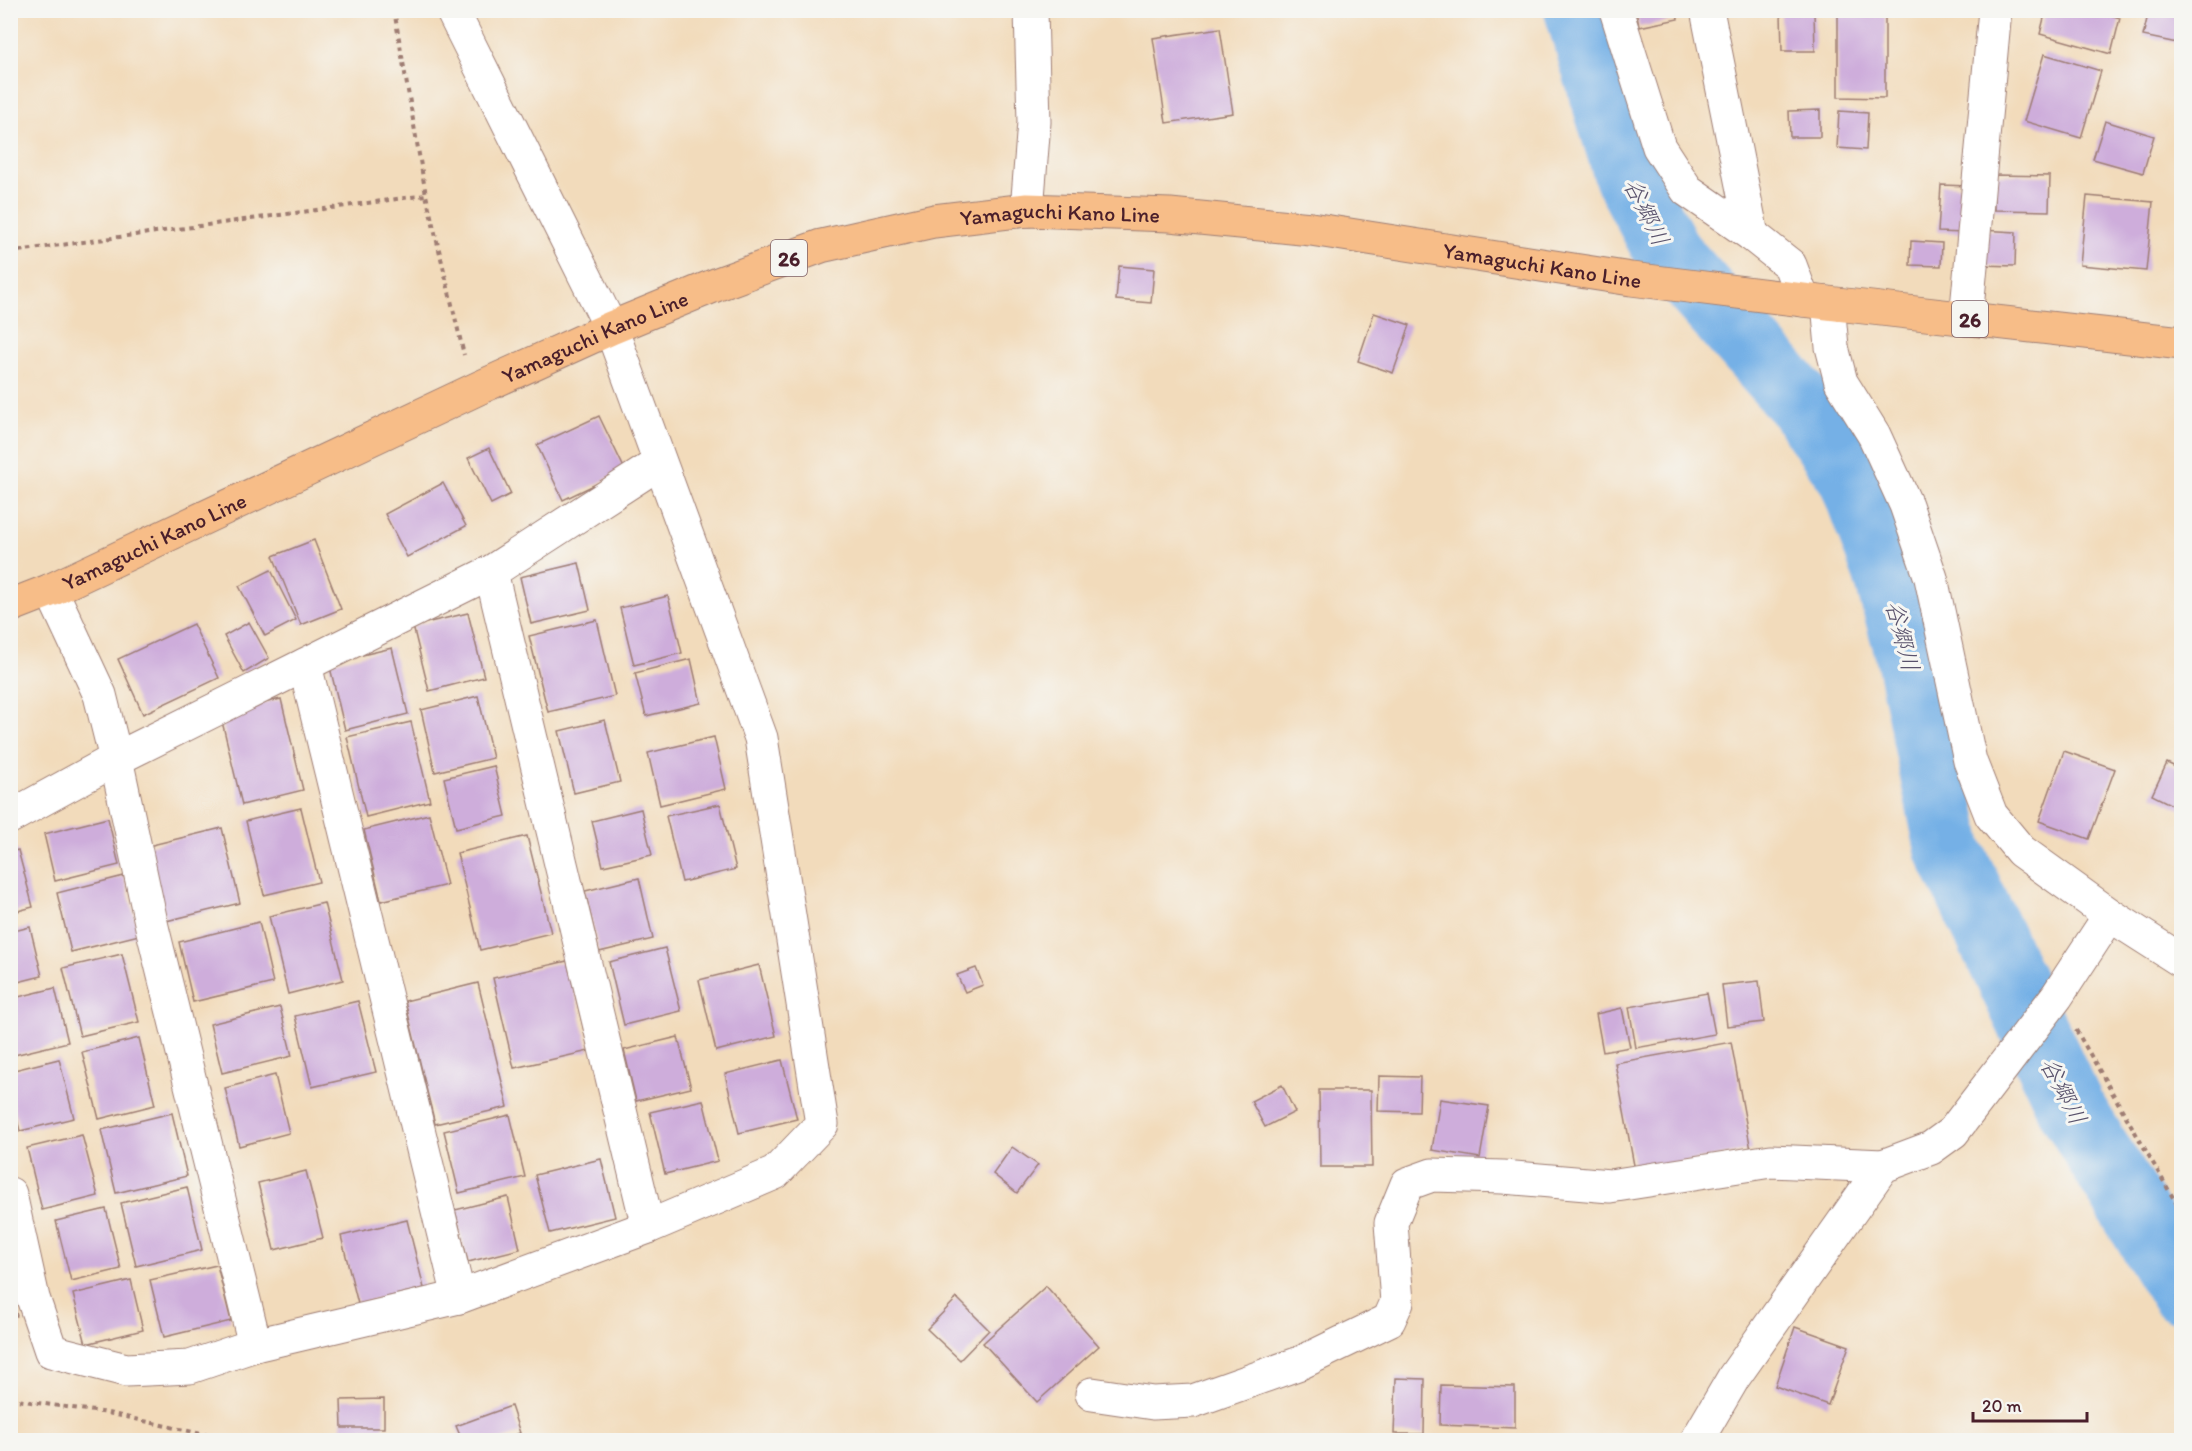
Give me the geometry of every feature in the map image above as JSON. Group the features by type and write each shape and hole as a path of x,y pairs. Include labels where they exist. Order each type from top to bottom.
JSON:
{"main road":[{"name":"Yamaguchi Kano Line","path":"10,606 51,590 611,328 718,284 821,246 934,221 1028,210 1170,215 1311,229 1631,279 2181,343"}],"street":[{"path":"10,1194 33,1298 51,1351 126,1370 190,1366 255,1345 459,1297 648,1227 775,1173 822,1124 761,738 611,328 452,10"},
{"path":"1028,210 1034,122 1031,10"},
{"path":"1616,10 1659,147 1687,190 1752,235 1790,265 1816,302 1832,347 1841,382 1874,435 1906,505 1930,578 1970,761 1990,815 2021,851 2110,915 2181,961"},
{"path":"1707,10 1752,235"},
{"path":"1966,319 1995,10"},
{"path":"10,817 116,759 491,572 659,463"},
{"path":"491,572 648,1227"},
{"path":"51,590 100,695 152,927 255,1345"},
{"path":"305,665 459,1297"},
{"path":"1092,1394 1153,1403 1193,1401 1300,1363 1389,1320 1397,1302 1391,1223 1407,1184 1432,1175 1503,1177 1610,1186 1771,1161 1883,1166 1931,1148 1953,1132 2053,1000 2110,915"},
{"path":"1697,1440 1734,1377 1883,1166"}],"path":[{"path":"394,10 426,195 464,356 481,387"},
{"path":"10,252 426,195"},
{"path":"2053,1000 2181,1214"},
{"path":"10,1399 108,1413 229,1440"}],"building":[{"path":"1636,10 1677,10 1678,19 1639,27"},
{"path":"2046,10 2095,10 2120,18 2111,54 2040,34"},
{"path":"2149,10 2182,10 2182,44 2143,36"},
{"path":"1814,12 1815,51 1782,51 1781,13"},
{"path":"1838,15 1885,15 1885,98 1838,97"},
{"path":"1220,28 1233,113 1166,123 1153,38"},
{"path":"2044,54 2101,71 2081,138 2024,121"},
{"path":"1820,110 1820,137 1790,137 1789,111"},
{"path":"1839,111 1868,113 1866,150 1837,148"},
{"path":"2105,121 2154,136 2143,173 2093,159"},
{"path":"1994,175 2050,176 2049,211 1994,210"},
{"path":"1941,185 1968,186 1965,233 1938,232"},
{"path":"2087,196 2153,202 2146,271 2080,265"},
{"path":"1982,230 2016,232 2015,266 1981,265"},
{"path":"1911,241 1942,243 1941,266 1910,265"},
{"path":"1119,266 1154,269 1151,303 1116,300"},
{"path":"1374,313 1410,325 1393,373 1358,361"},
{"path":"599,416 625,470 563,500 537,445"},
{"path":"489,448 511,494 491,504 468,458"},
{"path":"443,483 466,526 407,557 385,514"},
{"path":"314,540 341,609 301,625 273,556"},
{"path":"579,563 590,610 531,624 520,577"},
{"path":"271,570 296,620 265,636 239,586"},
{"path":"668,596 682,653 634,665 620,608"},
{"path":"468,613 484,677 429,691 413,626"},
{"path":"597,620 615,696 548,712 529,636"},
{"path":"249,622 269,658 244,673 224,636"},
{"path":"193,624 219,678 143,714 118,659"},
{"path":"392,648 408,714 345,730 329,663"},
{"path":"691,659 701,703 646,716 635,673"},
{"path":"478,696 493,758 435,772 421,710"},
{"path":"281,699 303,790 242,805 220,713"},
{"path":"605,720 620,782 574,793 559,731"},
{"path":"411,722 430,801 366,817 347,737"},
{"path":"714,737 726,789 660,805 648,753"},
{"path":"2064,751 2115,769 2089,839 2039,821"},
{"path":"2167,763 2182,770 2182,810 2152,795"},
{"path":"494,766 506,816 456,828 444,778"},
{"path":"720,804 736,869 682,882 666,816"},
{"path":"301,808 319,882 264,895 246,821"},
{"path":"641,809 652,855 603,866 592,821"},
{"path":"429,814 447,885 381,901 364,830"},
{"path":"108,818 119,865 55,881 44,834"},
{"path":"222,828 240,903 166,921 148,846"},
{"path":"527,836 551,933 480,950 457,853"},
{"path":"18,850 33,907 10,913 10,852"},
{"path":"124,876 139,935 71,952 57,893"},
{"path":"639,878 653,939 599,952 585,891"},
{"path":"324,903 343,980 288,994 269,916"},
{"path":"259,922 273,983 193,1002 179,942"},
{"path":"30,927 42,976 10,984 10,932"},
{"path":"665,948 681,1011 624,1025 609,962"},
{"path":"122,954 139,1022 80,1036 63,968"},
{"path":"567,961 589,1051 514,1068 493,978"},
{"path":"759,965 776,1036 716,1051 699,980"},
{"path":"976,968 983,985 965,992 957,975"},
{"path":"1759,981 1764,1022 1727,1026 1722,985"},
{"path":"478,983 508,1107 435,1124 405,1001"},
{"path":"55,988 68,1042 10,1056 10,999"},
{"path":"1707,993 1715,1034 1636,1048 1629,1007"},
{"path":"358,1001 376,1072 312,1087 295,1016"},
{"path":"280,1007 292,1056 222,1073 210,1024"},
{"path":"1622,1008 1630,1047 1603,1052 1596,1014"},
{"path":"678,1037 691,1088 636,1101 624,1050"},
{"path":"139,1038 155,1105 99,1119 82,1052"},
{"path":"1731,1042 1751,1150 1635,1171 1615,1063"},
{"path":"59,1059 74,1118 20,1131 10,1092 10,1071"},
{"path":"782,1060 797,1119 739,1133 725,1074"},
{"path":"275,1075 289,1133 239,1146 225,1088"},
{"path":"1379,1076 1420,1077 1419,1112 1378,1111"},
{"path":"1282,1085 1295,1112 1265,1127 1251,1101"},
{"path":"1319,1090 1371,1090 1372,1167 1320,1167"},
{"path":"1440,1099 1489,1106 1480,1158 1432,1150"},
{"path":"703,1100 718,1161 665,1174 650,1112"},
{"path":"172,1113 187,1176 116,1193 101,1130"},
{"path":"510,1115 525,1177 459,1193 444,1131"},
{"path":"82,1135 98,1196 42,1210 27,1148"},
{"path":"1012,1147 1038,1165 1017,1193 993,1174"},
{"path":"601,1159 615,1217 550,1233 535,1175"},
{"path":"306,1171 323,1238 274,1250 258,1183"},
{"path":"187,1187 202,1250 136,1266 121,1203"},
{"path":"508,1197 520,1249 468,1262 455,1210"},
{"path":"106,1209 121,1269 71,1281 56,1221"},
{"path":"407,1220 424,1288 358,1304 341,1236"},
{"path":"217,1265 231,1321 164,1337 150,1280"},
{"path":"131,1280 143,1330 86,1344 73,1294"},
{"path":"1046,1286 1099,1346 1037,1402 983,1343"},
{"path":"10,1291 17,1316 10,1317"},
{"path":"957,1298 989,1330 960,1360 927,1329"},
{"path":"1795,1327 1849,1346 1828,1405 1775,1386"},
{"path":"1396,1378 1425,1379 1424,1434 1394,1434"},
{"path":"1441,1385 1515,1387 1515,1428 1440,1425"},
{"path":"384,1399 384,1428 342,1428 341,1400"},
{"path":"511,1406 520,1433 500,1440 462,1440 456,1426"},
{"path":"1434,1436 1466,1439 1466,1440 1434,1440"}],"waterway":[{"name":"谷郷川","path":"1578,10 1628,176 1669,255 1801,404 1852,477 1886,570 1909,653 1949,849 2071,1108 2182,1290"}]}
